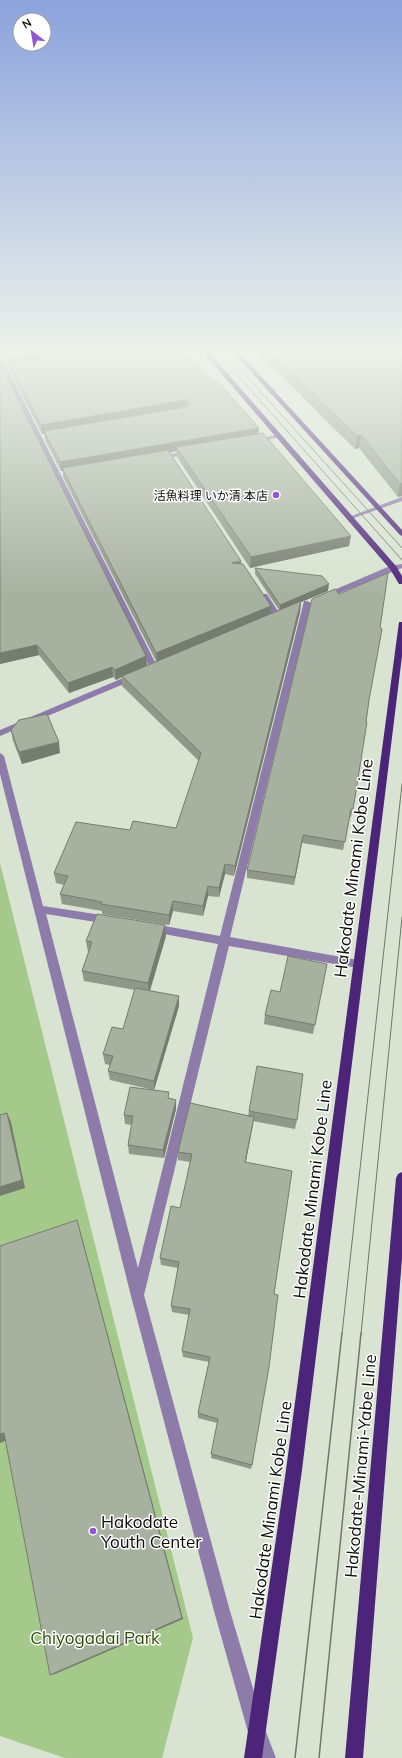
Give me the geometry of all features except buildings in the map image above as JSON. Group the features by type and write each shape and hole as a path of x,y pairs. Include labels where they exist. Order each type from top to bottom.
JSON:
{"main road":[{"path":"275,432 392,568 402,582"},
{"path":"309,432 402,534"},
{"name":"Hakodate Minami Kobe Line","path":"253,1758 293,1478 402,624"},
{"name":"Hakodate-Minami-Yabe Line","path":"354,1758 402,1178"}],"street":[{"path":"0,733 157,666 62,474 37,432"},
{"path":"40,438 48,436"},
{"path":"246,443 278,436"},
{"path":"148,459 201,450"},
{"path":"170,456 175,462"},
{"path":"349,518 402,500"},
{"path":"295,608 392,568 402,566"},
{"path":"261,591 277,616"},
{"path":"138,1296 226,940 306,603"},
{"path":"0,756 138,1296 220,1604 257,1732 267,1758"},
{"path":"39,909 117,922"},
{"path":"140,925 358,964"}],"green space":[{"name":"Chiyogadai Park","path":"0,863 193,1638 162,1758 65,1758 0,1736"}],"tram line":[{"path":"288,432 402,560"},
{"path":"297,432 402,548"},
{"path":"342,1334 402,784"},
{"path":"361,1334 402,917"},
{"path":"295,1758 342,1333"},
{"path":"319,1758 361,1333"}],"place":[{"name":"活魚料理 いか清 本店","path":"276,495"},
{"name":"Hakodate Youth Center","path":"93,1531"}]}
